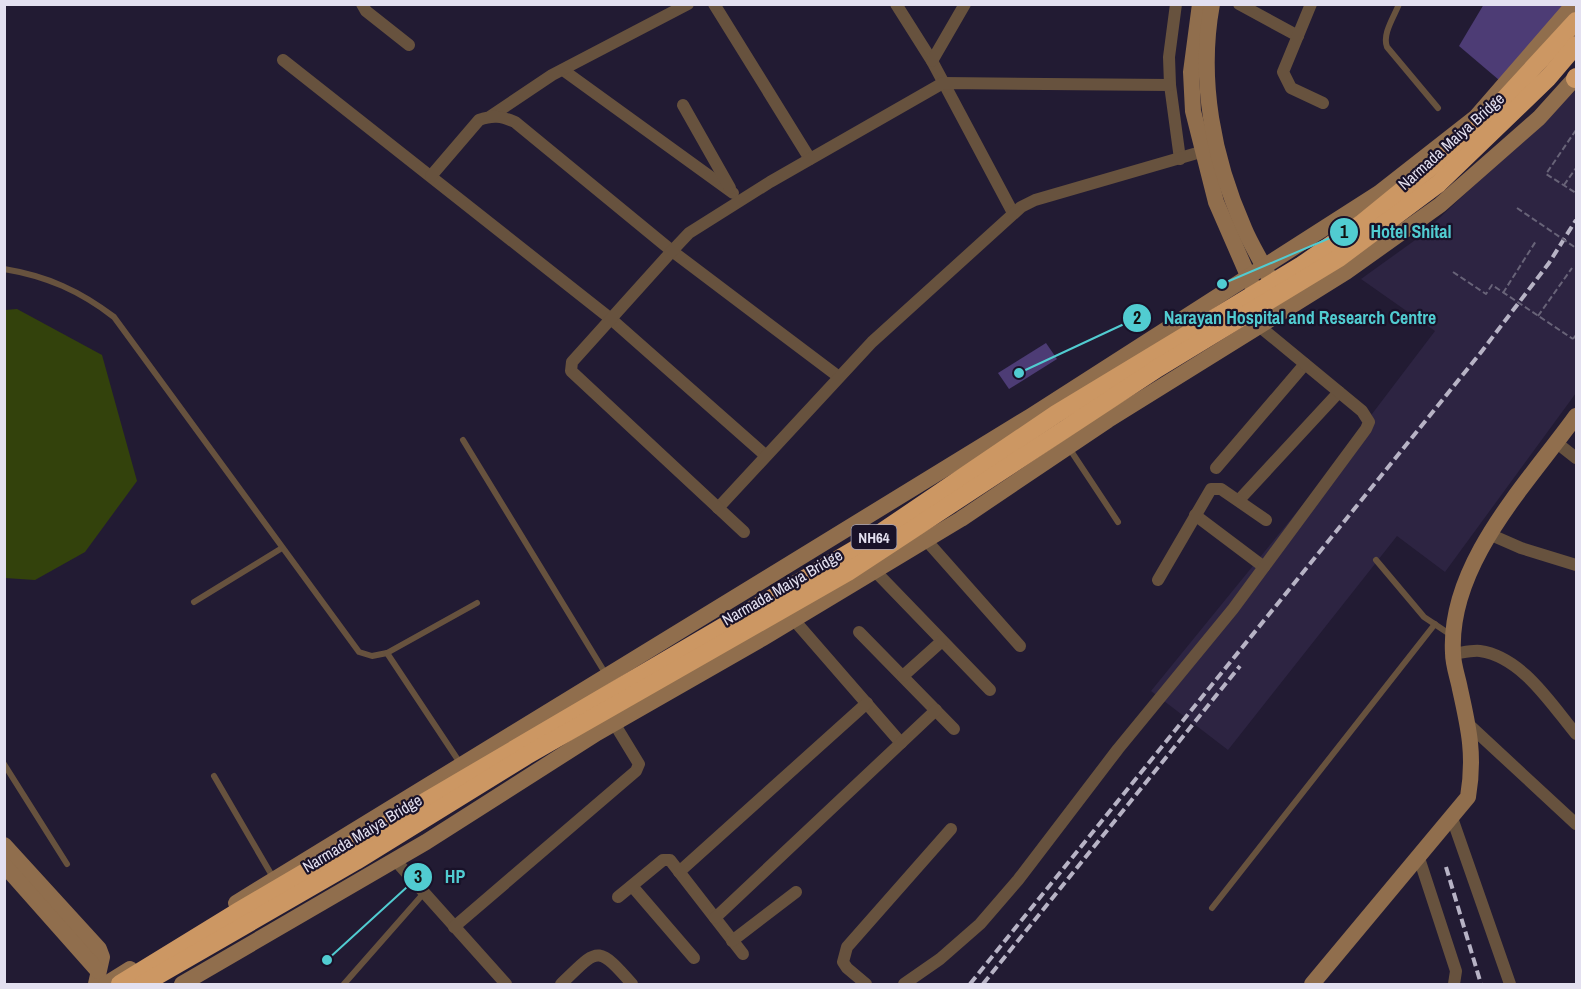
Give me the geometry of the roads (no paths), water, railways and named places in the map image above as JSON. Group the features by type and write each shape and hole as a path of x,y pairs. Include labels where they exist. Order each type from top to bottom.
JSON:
{"highway":[{"name":"NH64","path":"120,984 238,911 864,544 1056,414 1302,265 1361,224 1475,131 1576,21"},
{"name":"Narmada Maiya Bridge","path":"143,984 356,861 526,756 848,572 1158,368 1340,258 1438,184 1548,78 1576,45"}],"street":[{"path":"362,4 366,11 409,45"},
{"path":"431,176 479,120 491,116 522,93 563,70 688,4"},
{"path":"714,4 810,159"},
{"path":"896,4 932,61 1013,213"},
{"path":"932,61 966,4"},
{"path":"1176,4 1169,57 1170,85 1180,159"},
{"path":"1200,4 1191,72 1193,111 1243,225 1284,310"},
{"path":"904,984 940,959 980,924 1018,880 1118,749 1233,609 1369,422 1362,411 1305,364 1263,323 1249,277 1236,254 1216,202 1205,68 1212,4"},
{"path":"1239,4 1298,36"},
{"path":"1311,4 1283,72 1284,79 1291,88 1323,103"},
{"path":"100,980 274,879 1021,422 1379,193 1476,117 1574,4"},
{"path":"284,60 611,319 765,455"},
{"path":"563,70 735,198"},
{"name":"NH64","path":"182,984 395,860 614,723 794,620 926,540 1068,447 1346,272 1440,205 1539,118 1576,78"},
{"path":"744,532 571,371 572,362 689,233 735,198 810,159 943,83 1170,85"},
{"path":"683,105 735,198"},
{"path":"491,116 502,116 514,122 672,251 839,377"},
{"path":"718,508 872,342 1013,213 1035,200 1210,149"},
{"path":"1216,468 1305,364"},
{"path":"1239,500 1339,392"},
{"path":"1312,984 1468,797 1473,767 1453,646 1462,584 1489,534 1576,416"},
{"path":"1557,443 1576,458"},
{"path":"1158,580 1211,489 1221,489 1266,520"},
{"path":"1195,515 1264,567"},
{"path":"1489,534 1512,545 1576,565"},
{"path":"926,540 1020,646"},
{"path":"875,571 990,690"},
{"path":"794,620 902,743"},
{"path":"859,632 954,729"},
{"path":"903,676 942,640"},
{"path":"1453,646 1502,657 1522,672 1576,734"},
{"path":"680,872 867,703"},
{"path":"715,918 936,710"},
{"path":"454,927 636,771 639,764 635,754 614,723"},
{"path":"1467,723 1576,824"},
{"path":"1452,818 1510,984"},
{"path":"866,984 843,962 847,947 951,829"},
{"path":"4,845 99,949 102,957 100,980"},
{"path":"1419,858 1456,970 1454,984"},
{"path":"395,860 506,984"},
{"path":"618,897 663,860 670,860 743,954"},
{"path":"4,865 100,980"},
{"path":"632,886 694,958"},
{"path":"732,941 796,892"},
{"path":"561,984 591,955 601,954 610,959 632,984"}],"lane":[{"path":"1400,4 1385,40 1388,47 1438,108"},
{"path":"4,269 32,273 58,282 94,301 114,317 359,652 372,656 387,653 477,603"},
{"path":"463,440 607,676"},
{"path":"1068,447 1118,522"},
{"path":"194,602 282,548"},
{"path":"1376,560 1410,602 1453,646"},
{"path":"1212,908 1434,624"},
{"path":"387,653 460,764"},
{"path":"4,764 67,864"},
{"path":"214,776 274,879"},
{"path":"344,984 424,892"}],"railway":[{"path":"970,984 1482,351 1549,263 1576,220"},
{"path":"983,984 1240,666"},
{"path":"1446,867 1481,984"}],"place":[{"name":"Hotel Shital","path":"1222,284"},
{"name":"Narayan Hospital and Research Centre","path":"1019,373"},
{"name":"HP","path":"327,960"}]}
